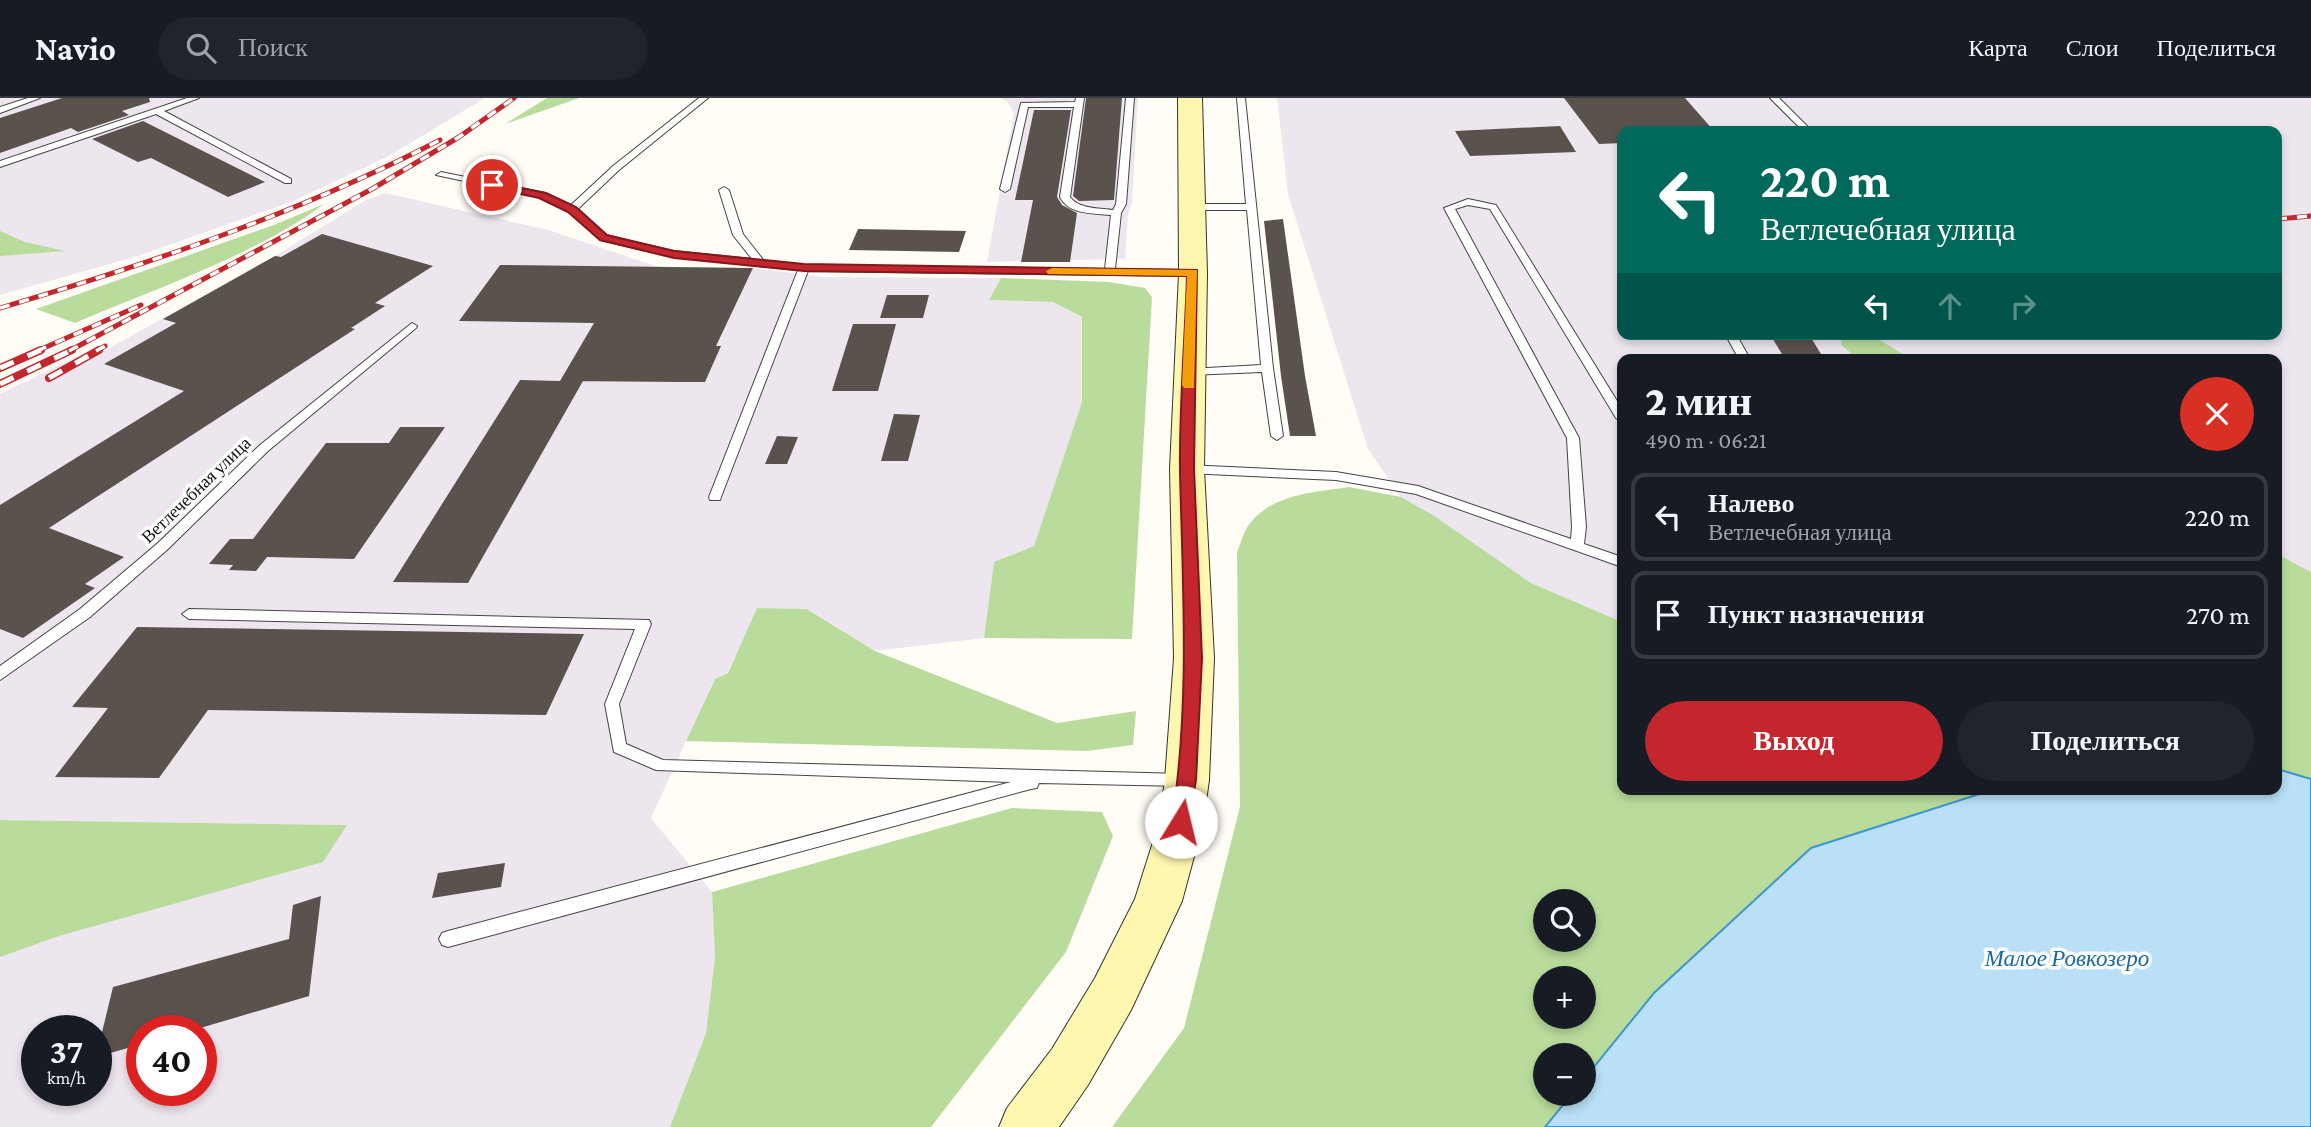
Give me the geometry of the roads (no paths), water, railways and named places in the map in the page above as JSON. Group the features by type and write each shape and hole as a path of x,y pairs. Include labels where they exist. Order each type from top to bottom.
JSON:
{"street":[{"path":"1026,1127 1070,1067 1113,994 1158,901 1181,822 1187,780 1194,658 1187,469 1193,273 1190,98"}],"lane":[{"path":"0,110 36,98"},
{"path":"0,164 195,98"},
{"path":"572,209 616,168 704,98"},
{"path":"1110,272 1116,214 1121,204 1130,98"},
{"path":"1241,98 1267,368 1277,436"},
{"path":"1774,98 1803,126"},
{"path":"1005,188 1021,101 1079,101 1065,197 1068,203 1081,209 1116,214"},
{"path":"157,111 288,181"},
{"path":"442,175 542,195 572,209 604,238 674,254 759,261 804,268 1193,273"},
{"path":"724,190 738,235 759,261"},
{"path":"1577,547 1579,527 1573,438 1449,208 1468,202 1493,206 1617,410"},
{"path":"1190,207 1251,207"},
{"path":"715,497 804,268"},
{"name":"Ветлечебная улица","path":"0,674 85,613 163,546 264,448 412,326"},
{"path":"1189,372 1267,368"},
{"path":"1187,469 1336,477 1418,490 1617,560"},
{"path":"189,614 644,624 612,704 619,748 662,766 1047,779 1187,780"},
{"path":"448,939 1047,779"}],"water":[{"name":"Малое Ровкозеро","path":"2282,770 2311,779 2311,1127 1545,1127 1562,1106 1596,1106 1596,1064 1654,993 1811,848 1976,795 2282,795"}],"railway":[{"path":"69,351 372,189 459,137 514,98"},
{"path":"0,308 113,273 224,234 333,191 440,140"},
{"path":"2282,219 2311,216"},
{"path":"37,351 141,305"},
{"path":"96,351 105,346"},
{"path":"0,368 41,350"},
{"path":"0,384 72,350"},
{"path":"49,378 99,350"}]}
